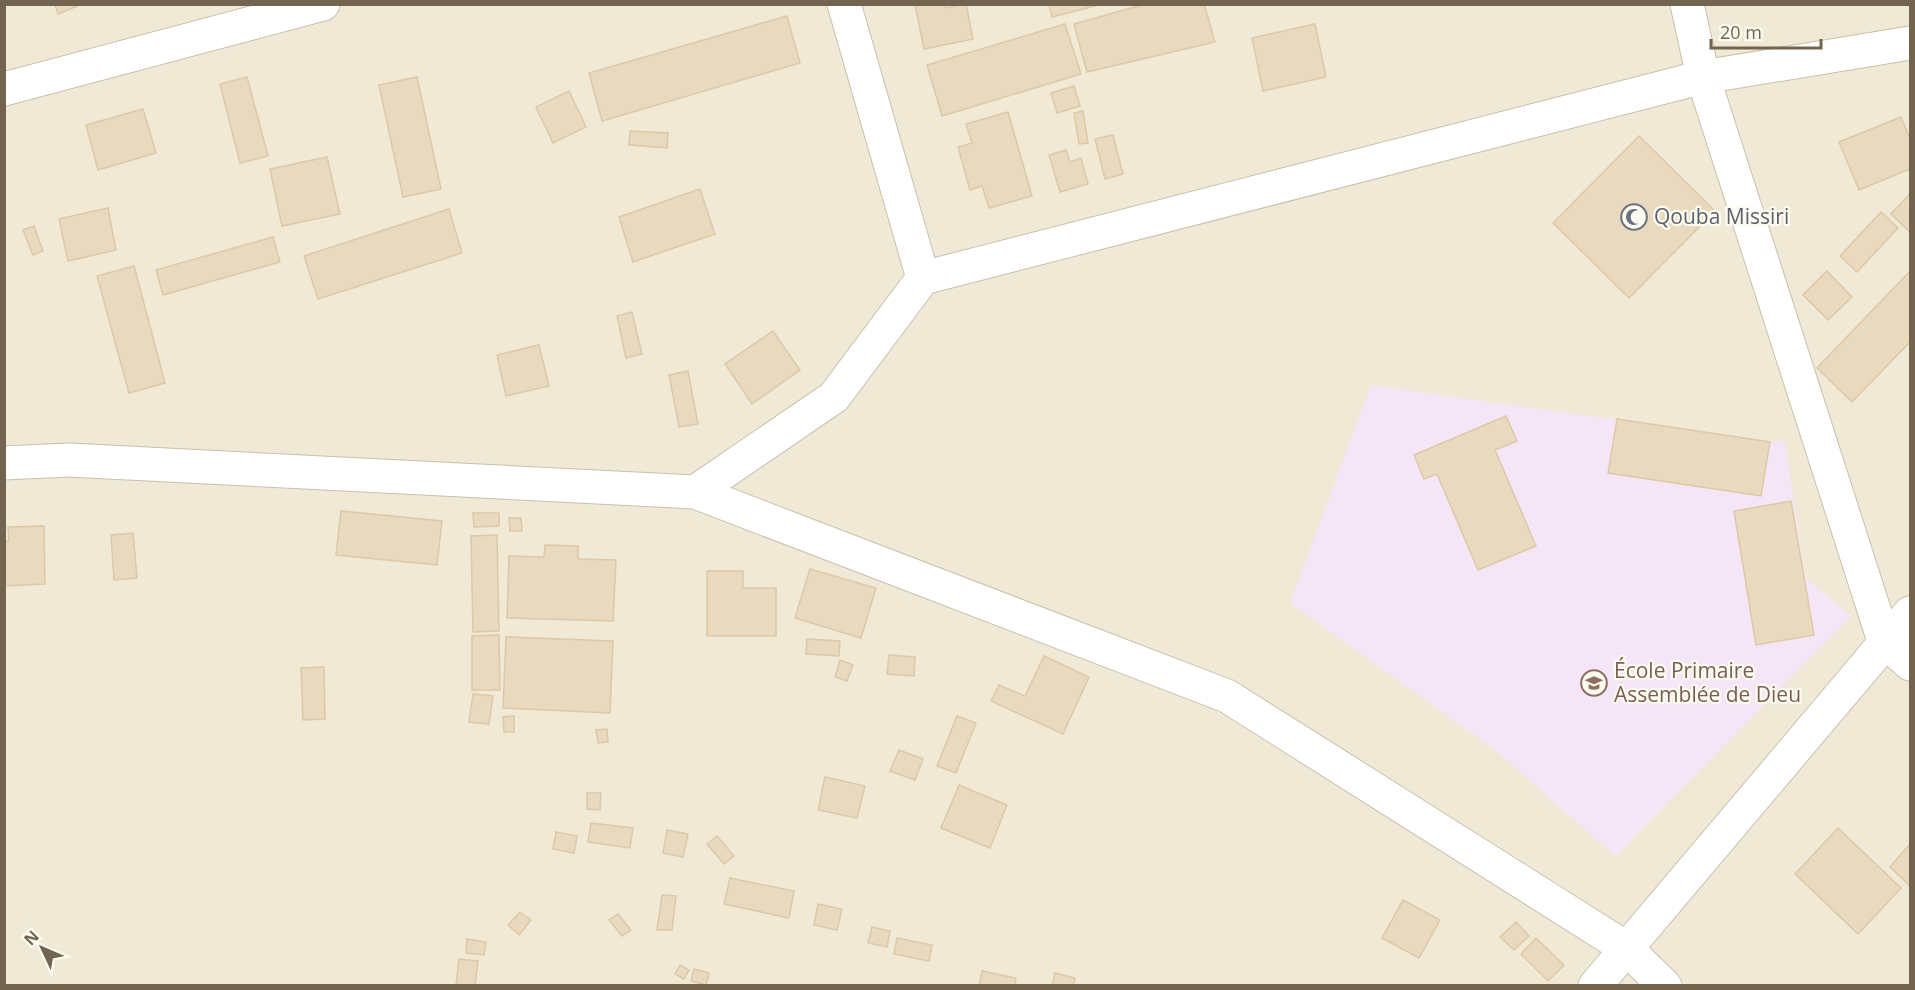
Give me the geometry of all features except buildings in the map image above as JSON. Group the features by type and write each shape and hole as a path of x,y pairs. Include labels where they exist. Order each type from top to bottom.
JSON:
{"street":[{"path":"4,89 323,4"},
{"path":"844,4 923,278"},
{"path":"1687,4 1702,77 1884,641 1911,664"},
{"path":"695,492 834,397 923,278 1702,77 1911,43"},
{"path":"4,463 69,460 695,492 1227,696 1626,948 1665,986"},
{"path":"1594,986 1884,641 1911,613"}],"shaded area":[{"path":"5,5 1910,5 1910,985 5,985"},
{"name":"École Primaire Assemblée de Dieu","path":"1371,385 1770,442 1785,441 1805,577 1851,617 1615,856 1495,750 1290,603"}],"place":[{"name":"Qouba Missiri","path":"1634,217"},
{"name":"École Primaire Assemblée de Dieu","path":"1594,683"}]}
